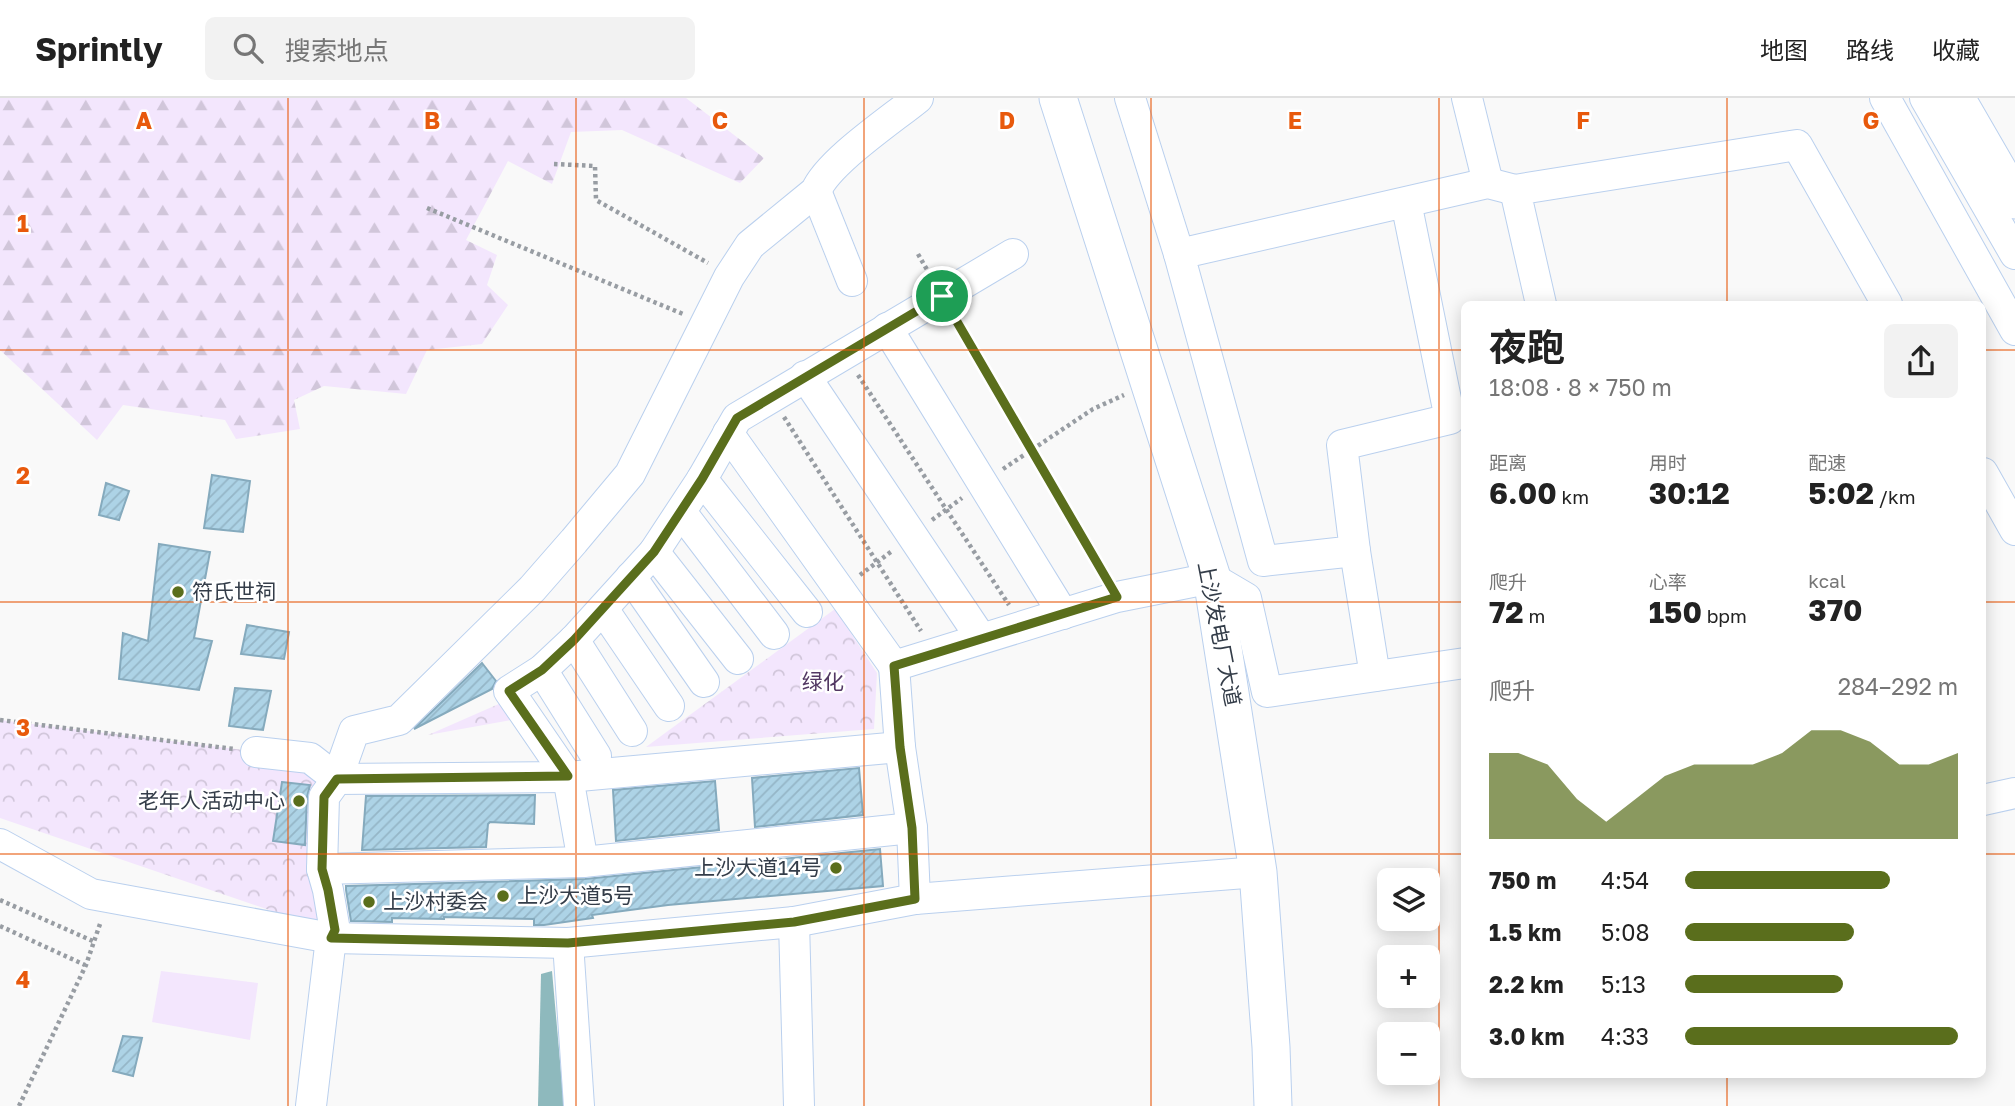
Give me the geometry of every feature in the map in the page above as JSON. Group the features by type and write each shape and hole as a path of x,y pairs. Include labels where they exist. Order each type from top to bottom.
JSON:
{"main road":[{"name":"上沙发电厂大道","path":"1058,98 1212,578 1258,872 1273,1106"},
{"path":"1956,98 2015,200"}],"street":[{"path":"311,1106 331,938 335,930 322,869 324,797 337,779 354,731 398,720 532,589 630,474 729,277 750,245 816,191 821,179 918,98"},
{"path":"1130,98 1179,254 1264,561 1355,551"},
{"path":"1467,98 1502,187 1540,301"},
{"path":"1885,98 2015,330"},
{"path":"1925,98 2015,254"},
{"path":"1179,254 1406,202 1797,145 1885,301"},
{"path":"816,191 852,281"},
{"path":"1375,676 1355,551 1342,445 1450,419 1406,202"},
{"path":"583,862 568,776 509,691 542,670 574,640 654,552 702,479 737,418 1013,254"},
{"path":"887,328 1063,614"},
{"path":"805,376 981,638"},
{"path":"728,433 894,666 900,747 912,828 915,899"},
{"path":"1986,478 2015,530"},
{"path":"702,479 807,612"},
{"path":"681,512 775,634"},
{"path":"654,552 738,659"},
{"path":"631,577 704,682"},
{"path":"894,666 1117,597 1212,578 1246,598 1267,692 1461,664"},
{"path":"603,609 669,706"},
{"path":"574,640 632,731"},
{"path":"542,670 596,756"},
{"path":"256,752 310,758 337,779 568,776 900,747"},
{"path":"1986,799 2015,793"},
{"path":"322,869 583,862 912,828"},
{"path":"0,844 91,894 331,938 568,943 794,922 915,899 1258,872"},
{"path":"794,922 799,1106"},
{"path":"568,943 579,1106"}],"path":[{"path":"554,164 595,166 596,200 703,259 729,277"},
{"path":"427,208 706,324"},
{"path":"918,254 1117,597"},
{"path":"844,353 1023,626"},
{"path":"771,396 935,654"},
{"path":"0,720 256,752"},
{"path":"19,1106 86,965 107,897"},
{"path":"0,900 95,942"},
{"path":"0,926 86,965"}],"green space":[{"path":"0,98 686,98 764,158 740,183 622,130 571,132 552,184 508,161 466,240 497,255 487,285 508,305 482,344 427,350 406,394 324,386 294,400 300,429 236,439 225,420 123,405 97,440 0,350"},
{"name":"绿化","path":"835,609 877,673 874,729 646,747"},
{"path":"501,703 511,720 428,735"},
{"path":"0,720 310,758 337,779 328,930 0,818"},
{"path":"161,971 258,983 250,1040 152,1022"}],"water":[{"path":"552,971 564,1106 538,1106 541,974"}],"building":[{"path":"212,475 250,481 243,532 204,528"},
{"path":"106,483 129,491 119,520 99,515"},
{"name":"符氏世祠","path":"159,544 210,552 194,638 212,641 199,690 119,679 123,633 148,641"},
{"path":"247,625 289,632 284,659 241,654"},
{"path":"482,663 496,681 492,689 414,729"},
{"path":"235,688 271,691 263,730 229,726"},
{"path":"859,768 863,815 755,827 752,778"},
{"path":"715,781 719,830 616,841 613,790"},
{"name":"老年人活动中心","path":"282,782 310,785 305,845 273,841"},
{"path":"535,795 534,824 490,822 486,847 362,850 366,796"},
{"path":"880,849 883,886 668,905 592,915 593,918 544,925 534,925 534,919 444,917 392,918 392,922 351,921 346,890 346,886 585,879"},
{"path":"123,1036 142,1038 133,1076 113,1071"}],"place":[{"name":"符氏世祠","path":"178,592"},
{"name":"老年人活动中心","path":"299,801"},
{"name":"上沙大道14号","path":"836,868"},
{"name":"上沙大道5号","path":"503,896"},
{"name":"上沙村委会","path":"369,902"}],"route":[{"path":"942,296 1117,597 894,666 900,747 912,828 915,899 794,922 568,943 331,938 335,930 322,869 324,797 337,779 568,776 509,691 542,670 574,640 654,552 702,479 737,418 942,296"}]}
